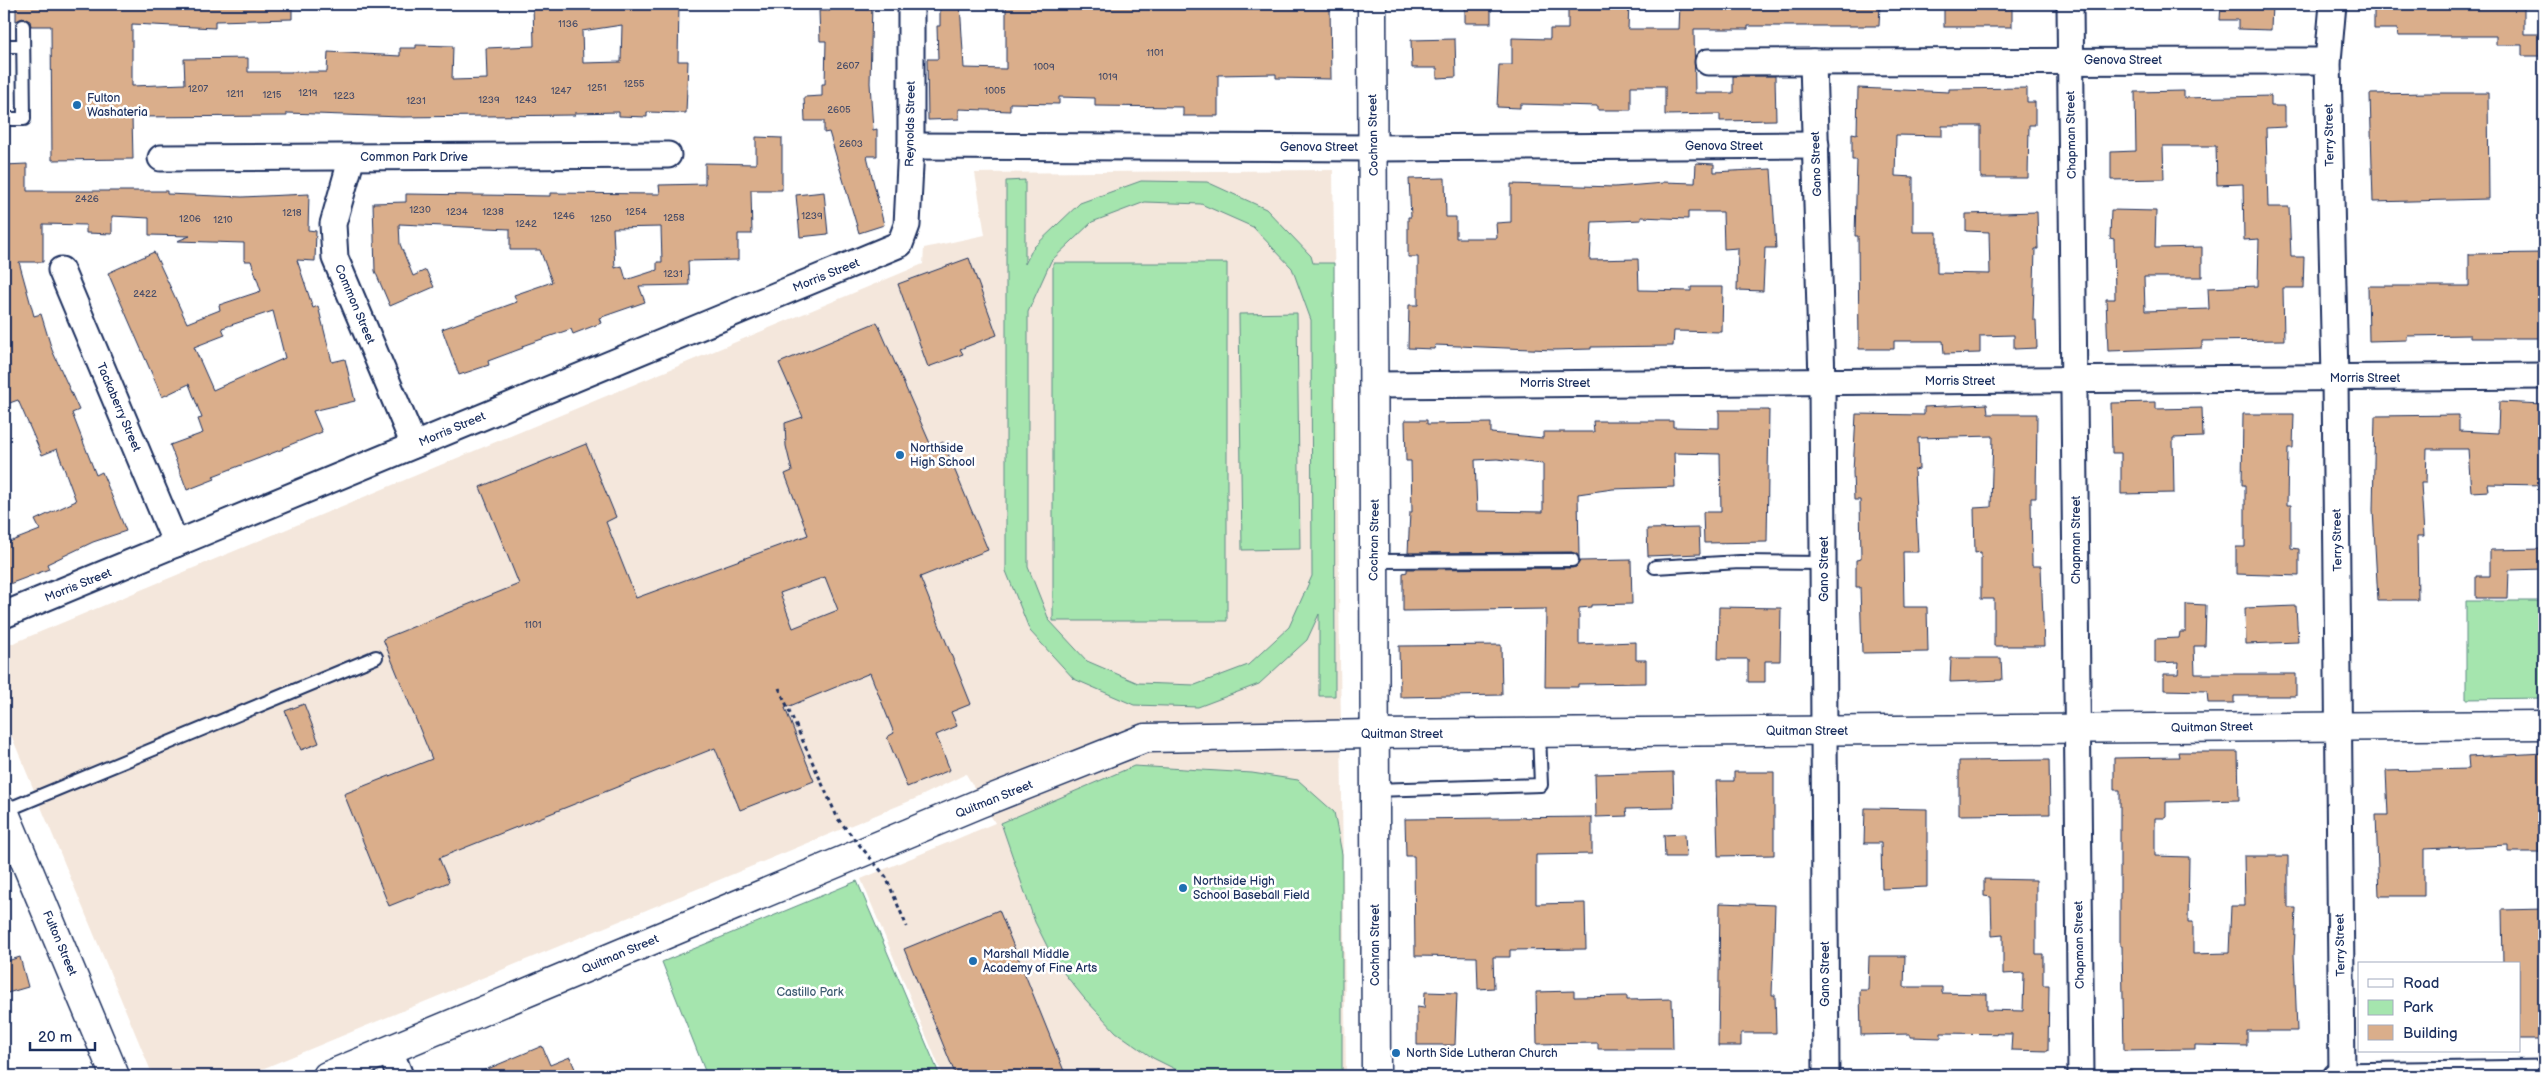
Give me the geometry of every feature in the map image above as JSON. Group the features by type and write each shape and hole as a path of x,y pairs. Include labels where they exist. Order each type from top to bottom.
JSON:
{"main road":[{"name":"Cochran Street","path":"1372,4 1376,384 1372,734 1376,1076"},
{"name":"Quitman Street","path":"327,1076 978,804 1145,738 1372,734 2544,725"},
{"name":"Fulton Street","path":"4,811 115,1076"}],"street":[{"name":"Reynolds Street","path":"900,244 907,225 911,146 911,4"},
{"name":"Chapman Street","path":"2070,4 2081,1076"},
{"name":"Terry Street","path":"2334,4 2328,61 2335,378 2342,1076"},
{"name":"Genova Street","path":"1708,62 2328,61"},
{"name":"Gano Street","path":"1813,62 1822,382 1826,1076"},
{"name":"Genova Street","path":"911,146 1374,148 1816,145"},
{"name":"Common Park Drive","path":"161,158 668,155"},
{"name":"Common Street","path":"352,157 333,224 336,258 414,445"},
{"name":"Morris Street","path":"4,615 900,244"},
{"name":"Tackaberry Street","path":"61,270 176,544"},
{"name":"Morris Street","path":"1376,384 2074,381 2544,376"},
{"path":"390,1051 400,1076"},
{"path":"2336,1076 2544,1073"}],"lane":[{"path":"4,119 24,119 23,26"},
{"path":"4,46 23,46"},
{"path":"1374,561 1572,560"},
{"path":"1655,568 1740,562 1824,563"},
{"path":"4,811 376,657"},
{"path":"1374,790 1541,785 1539,733"}],"path":[{"path":"779,688 838,819 886,877 907,927"}],"shaded area":[{"name":"Northside High School","path":"1333,170 1346,1076 943,1076 861,879 995,823 966,774 917,798 245,1076 153,1076 4,718 4,647 923,264 924,248 985,235 975,173"}],"green space":[{"path":"1025,180 1025,264 1033,248 1080,203 1141,181 1207,182 1266,209 1311,256 1313,263 1334,263 1335,696 1319,696 1319,614 1307,640 1259,684 1198,707 1134,705 1074,679 1030,631 1006,571 1006,181","holes":["1145,202 1201,204 1253,227 1292,268 1311,320 1312,576 1289,627 1248,665 1195,685 1138,683 1087,661 1049,620 1028,567 1028,312 1051,261 1092,222"]},
{"path":"1053,263 1227,263 1227,621 1053,621"},
{"path":"1297,313 1300,549 1242,550 1239,314"},
{"path":"2466,601 2544,601 2544,698 2466,699"},
{"name":"Northside High School Baseball Field","path":"1134,766 1252,773 1298,780 1334,812 1342,854 1342,1076 1189,1076 1153,1058 1116,1032 1084,998 1055,962 1035,922 1001,823"},
{"name":"Castillo Park","path":"857,881 940,1076 707,1076 662,962"}],"building":[{"path":"16,4 292,4 292,19 215,21 215,28 132,24 132,86 185,84 184,59 248,58 248,72 327,72 328,52 400,56 400,48 416,48 416,45 453,46 452,80 487,79 486,48 534,46 533,4 679,4 678,61 688,61 686,113 647,112 647,117 619,116 619,112 575,113 575,115 402,117 287,113 287,116 132,117 133,159 52,160 51,26 31,26 30,21 23,18 16,21","holes":["622,25 621,62 583,63 582,31"]},
{"path":"830,4 872,4 870,83 873,130 877,129 877,156 867,156 884,225 859,233 829,132 824,133 824,121 805,121 804,97 822,96 822,84 825,84 826,41 820,41 819,11 830,11"},
{"path":"940,4 960,4 964,68 1006,69 1006,4 1187,4 1187,7 1330,4 1331,79 1276,78 1276,74 1218,75 1218,116 1183,116 1183,107 1095,106 1095,98 1059,97 1059,104 1010,103 1010,111 959,109 959,119 928,120 927,59 938,59 937,26 940,26"},
{"path":"1465,4 1491,4 1491,23 1465,23"},
{"path":"1568,4 1629,4 1628,29 1679,29 1680,4 1880,4 1879,26 1748,26 1748,29 1694,29 1695,93 1733,93 1733,76 1775,76 1776,120 1720,121 1720,114 1665,115 1665,86 1631,86 1631,110 1598,110 1598,106 1520,104 1520,108 1497,107 1499,65 1512,65 1512,38 1550,39 1550,29 1568,29"},
{"path":"1944,4 2012,4 2012,27 1944,27"},
{"path":"2221,4 2272,4 2271,30 2238,29 2238,20 2220,20"},
{"path":"2374,4 2524,4 2524,34 2544,34 2544,56 2522,56 2522,45 2496,45 2496,36 2398,36 2397,29 2374,29"},
{"path":"1455,39 1456,77 1437,78 1437,68 1412,68 1411,40"},
{"path":"1858,88 1949,92 1949,89 2027,88 2027,102 2035,102 2035,125 2029,125 2028,178 1981,178 1981,126 1942,126 1942,136 1896,135 1895,176 1913,177 1913,232 1937,232 1937,273 1990,274 1989,232 1966,231 1966,214 2037,212 2038,249 2035,249 2033,320 2036,320 2037,348 2014,349 2014,335 1980,336 1980,353 1944,354 1943,341 1894,341 1894,349 1859,349 1858,236 1855,236 1857,160 1852,160 1852,133 1857,134"},
{"path":"2184,91 2184,98 2271,96 2271,106 2285,106 2285,127 2266,128 2268,207 2289,207 2291,257 2304,257 2303,288 2283,288 2284,340 2202,341 2202,348 2108,351 2106,299 2115,299 2114,239 2110,238 2111,210 2156,211 2155,248 2202,247 2202,277 2144,277 2145,311 2209,309 2208,288 2258,286 2259,239 2244,240 2243,184 2217,185 2216,146 2163,146 2164,179 2111,180 2111,152 2136,151 2135,92"},
{"path":"2488,93 2489,199 2373,202 2370,94"},
{"path":"756,137 782,138 782,190 751,190 752,234 738,234 738,260 688,261 689,285 639,286 645,302 599,318 601,323 573,334 571,329 522,346 523,348 488,361 489,365 459,375 442,329 517,302 514,295 552,282 540,250 510,250 510,229 399,224 400,244 413,276 426,270 434,287 390,306 375,271 373,203 406,202 406,194 550,196 550,193 660,194 659,185 705,184 705,163 756,164","holes":["661,227 662,262 657,262 657,270 626,280 622,266 615,268 613,228"]},
{"path":"1696,163 1714,164 1714,172 1771,169 1776,248 1765,248 1763,291 1737,290 1738,248 1724,249 1723,212 1688,212 1688,219 1641,217 1641,220 1592,222 1590,260 1638,259 1639,290 1691,291 1691,287 1723,287 1722,332 1674,331 1673,346 1591,347 1591,349 1554,350 1435,345 1434,349 1408,348 1409,305 1418,305 1418,257 1408,257 1408,217 1411,217 1409,179 1445,178 1446,217 1456,217 1456,238 1497,238 1496,223 1511,222 1511,184 1615,187 1663,182 1695,183"},
{"path":"27,164 27,191 167,191 167,194 242,197 309,194 308,230 316,231 315,261 297,260 313,308 318,306 332,362 345,359 355,401 313,411 322,432 213,476 215,479 187,490 170,445 203,433 198,419 202,418 189,384 162,397 108,273 154,252 187,323 220,310 219,305 261,291 251,261 244,261 244,243 177,241 190,236 149,235 149,218 112,216 112,234 86,233 86,225 43,224 43,262 19,262 34,316 41,314 52,350 79,410 72,413 96,475 102,472 126,531 93,542 47,564 49,569 4,586 4,544 40,530 35,520 76,501 57,449 42,455 18,400 4,405 4,165","holes":["273,311 285,358 213,390 194,347 225,335 222,328"]},
{"path":"824,192 828,234 800,237 796,195"},
{"path":"2544,253 2544,338 2470,338 2470,335 2407,336 2407,340 2369,341 2368,286 2469,286 2469,254"},
{"path":"969,258 997,335 960,349 963,354 928,367 898,284"},
{"path":"877,322 932,448 943,442 988,550 920,577 971,704 951,712 957,726 936,735 950,770 907,787 887,737 894,733 870,673 785,708 814,781 740,810 715,748 439,858 449,882 389,906 344,794 432,759 383,639 519,584 480,487 586,444 616,517 606,522 636,598 808,535 785,474 792,471 786,446 785,423 803,417 779,363","holes":["825,577 838,610 793,628 780,593"]},
{"path":"2155,402 2155,409 2202,408 2203,437 2173,438 2174,493 2121,494 2121,453 2112,453 2111,403"},
{"path":"2499,402 2544,404 2544,485 2488,484 2489,491 2471,492 2468,449 2427,449 2426,483 2421,483 2424,536 2417,536 2418,600 2378,600 2373,510 2375,416 2459,415 2459,431 2498,433"},
{"path":"1987,404 1988,414 2037,414 2036,498 2031,498 2032,566 2041,566 2044,646 1994,646 1994,599 1981,599 1981,552 1975,553 1974,508 1991,507 1993,436 1918,438 1919,469 1914,470 1918,552 1903,552 1904,607 1927,607 1928,652 1862,653 1860,587 1856,587 1856,560 1861,559 1860,500 1854,500 1853,472 1856,414 1924,415 1924,407"},
{"path":"1719,410 1769,410 1767,542 1704,543 1703,512 1721,512 1720,454 1674,453 1675,487 1613,489 1578,494 1579,557 1572,552 1408,553 1410,512 1412,512 1411,461 1406,461 1405,420 1427,420 1427,424 1491,423 1491,433 1543,438 1543,432 1594,432 1593,421 1673,421 1673,427 1719,428","holes":["1497,459 1543,464 1543,512 1477,511 1475,460"]},
{"path":"2243,414 2294,414 2293,448 2288,448 2287,505 2291,505 2291,548 2299,549 2299,576 2236,574 2236,547 2245,547 2245,485 2242,485"},
{"path":"1699,528 1700,554 1648,556 1647,529"},
{"path":"2544,549 2544,569 2509,570 2508,598 2476,598 2476,576 2490,576 2490,550"},
{"path":"1631,560 1632,604 1591,605 1591,607 1579,608 1579,644 1636,642 1636,660 1646,660 1646,683 1578,684 1578,687 1545,687 1546,609 1403,611 1403,573 1407,572 1407,569 1572,568 1576,567 1580,561"},
{"path":"2186,604 2206,605 2205,646 2194,646 2195,674 2296,674 2296,696 2234,696 2234,703 2208,703 2207,691 2164,690 2164,674 2178,674 2179,662 2155,663 2155,639 2179,638 2180,632 2186,632"},
{"path":"2296,606 2298,642 2246,644 2245,608"},
{"path":"1719,607 1781,608 1780,661 1765,661 1765,682 1748,682 1748,659 1718,659"},
{"path":"1501,645 1502,695 1400,697 1399,646"},
{"path":"1951,658 2001,658 2002,680 1950,682"},
{"path":"304,704 319,743 301,750 285,711"},
{"path":"2178,752 2238,752 2239,800 2166,802 2166,818 2155,818 2155,856 2189,857 2188,922 2193,922 2193,954 2229,953 2231,906 2245,906 2244,856 2288,856 2288,908 2296,908 2294,954 2297,1031 2247,1031 2247,1046 2195,1045 2195,1049 2124,1050 2122,946 2120,946 2120,790 2114,790 2114,758 2179,757"},
{"path":"2544,753 2544,829 2539,830 2539,852 2508,852 2508,845 2424,849 2424,896 2379,896 2376,815 2388,815 2386,771 2469,769 2468,757"},
{"path":"2049,760 2050,814 1959,815 1959,761"},
{"path":"1673,772 1674,808 1626,809 1627,816 1596,817 1595,774"},
{"path":"1734,772 1774,772 1774,855 1718,856 1716,781 1734,781"},
{"path":"1865,808 1927,809 1927,887 1882,889 1881,843 1864,843"},
{"path":"1592,817 1592,854 1536,855 1536,904 1585,903 1586,949 1510,950 1510,957 1493,957 1494,988 1478,989 1477,957 1415,956 1414,856 1406,856 1405,819"},
{"path":"1685,834 1686,857 1665,857 1664,835"},
{"path":"1984,879 2036,880 2036,954 2043,954 2043,985 2049,985 2048,1051 2011,1050 2012,1034 1941,1033 1941,1038 1910,1037 1910,1034 1861,1035 1860,990 1868,990 1869,956 1905,956 1904,987 1942,987 1942,993 1987,994 1987,1010 2023,1011 2024,973 2003,974 2003,935 1992,936 1991,897 1984,896"},
{"path":"1720,903 1775,905 1772,995 1775,995 1776,1033 1741,1033 1741,1046 1718,1046"},
{"path":"2544,909 2544,1040 2520,1040 2520,962 2503,962 2502,910"},
{"path":"999,910 1066,1076 956,1076 904,949"},
{"path":"20,957 28,987 4,994 4,962"},
{"path":"1574,991 1574,997 1627,996 1627,1000 1672,999 1673,1049 1598,1049 1598,1043 1537,1044 1536,992"},
{"path":"1425,992 1457,993 1455,1045 1417,1045 1417,1007 1424,1008"},
{"path":"542,1046 550,1065 570,1057 578,1076 471,1076"}],"place":[{"name":"Fulton Washateria","path":"77,105"},
{"name":"Northside High School","path":"900,455"},
{"name":"Northside High School Baseball Field","path":"1183,888"},
{"name":"Marshall Middle Academy of Fine Arts","path":"973,961"},
{"name":"North Side Lutheran Church","path":"1396,1053"}]}
